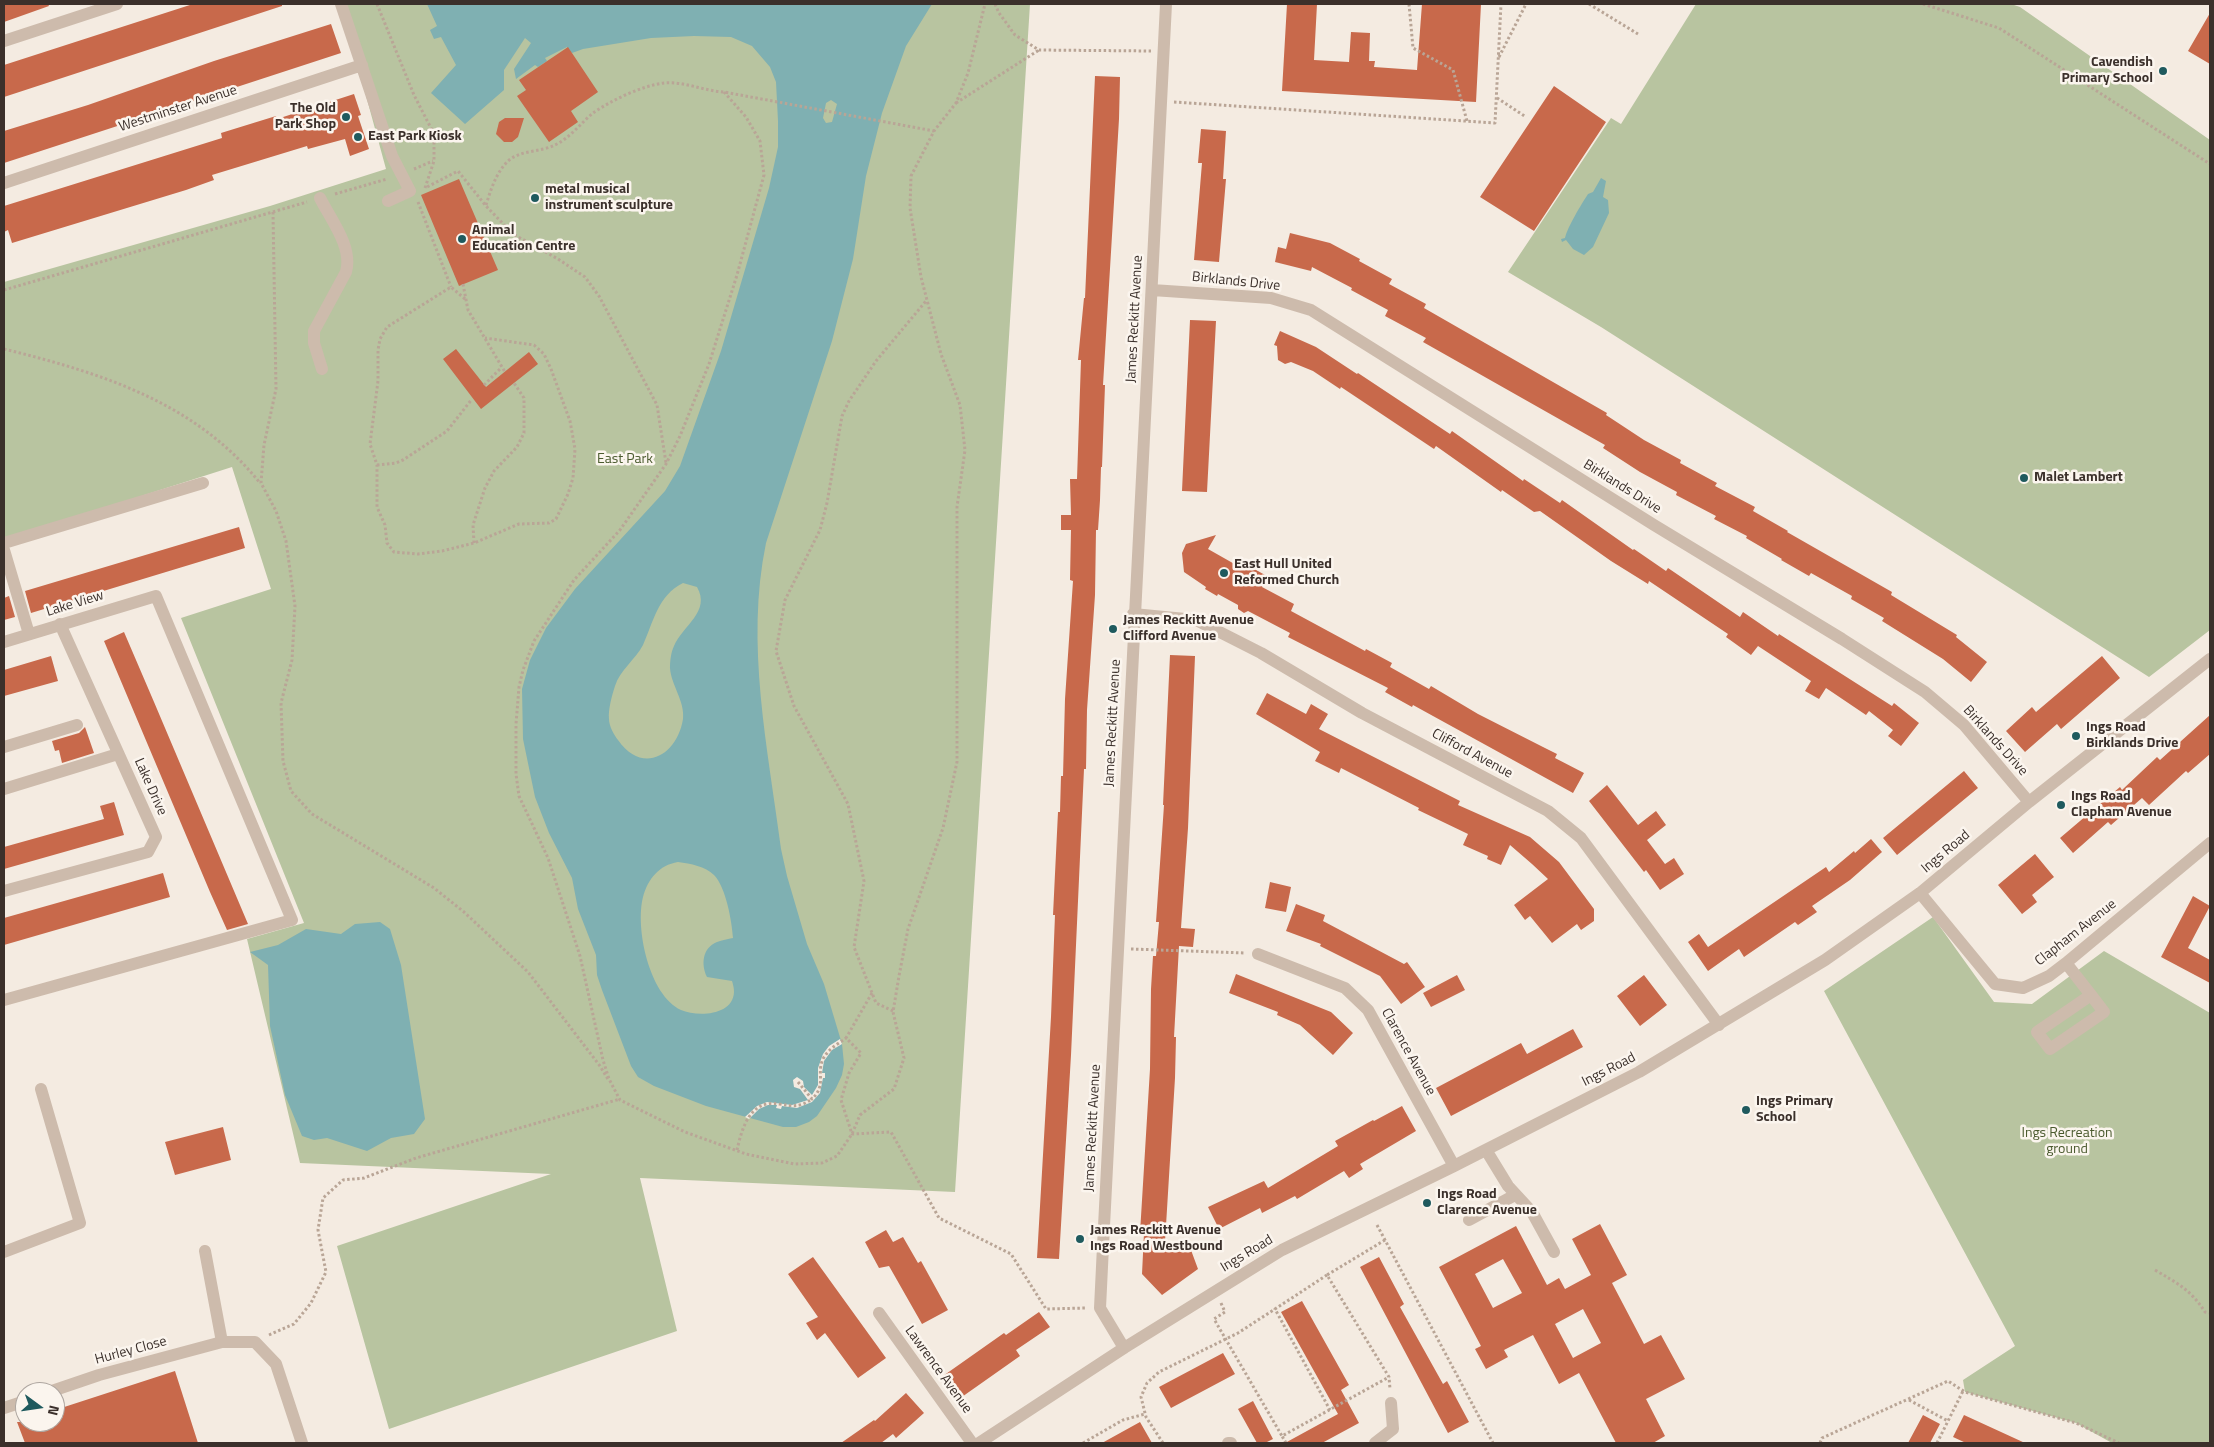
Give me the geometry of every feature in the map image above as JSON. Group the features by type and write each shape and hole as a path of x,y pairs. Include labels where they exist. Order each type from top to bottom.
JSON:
{"street":[{"path":"4,41 117,4"},
{"path":"341,4 392,156 403,174 410,191 388,202"},
{"name":"James Reckitt Avenue","path":"1100,1308 1133,614 1166,4"},
{"name":"Westminster Avenue","path":"4,183 362,64"},
{"path":"320,198 344,244 348,262 346,272 314,331 314,343 322,369"},
{"name":"Birklands Drive","path":"1152,290 1271,298 1311,310 1925,692 1964,724 2029,802"},
{"path":"4,543 203,483"},
{"path":"4,550 29,634"},
{"name":"Lake View","path":"4,642 156,596 292,920 4,1000"},
{"name":"Clifford Avenue","path":"1133,614 1196,620 1261,653 1362,713 1548,811 1581,838 1719,1025"},
{"name":"Lake Drive","path":"4,891 148,852 156,837 60,624"},
{"name":"Ings Road","path":"979,1443 1124,1348 1282,1250 1454,1166 1639,1072 1825,960 1920,893 2029,802 2210,660"},
{"path":"4,747 77,725"},
{"path":"4,789 118,754"},
{"name":"Clapham Avenue","path":"1920,893 1995,984 2023,988 2049,976 2066,963 2210,844"},
{"name":"Clarence Avenue","path":"1258,954 1345,988 1368,1010 1454,1166"},
{"path":"2066,963 2091,995 2104,1012 2050,1048 2038,1032 2091,995"},
{"path":"4,1252 80,1223 41,1089"},
{"path":"1486,1150 1515,1195 1532,1212 1554,1252"},
{"path":"1469,1220 1515,1195"},
{"path":"205,1251 222,1342"},
{"path":"1100,1308 1124,1348"},
{"name":"Lawrence Avenue","path":"879,1313 972,1443"},
{"name":"Hurley Close","path":"65,1387 100,1375 222,1342 255,1342"},
{"path":"255,1342 276,1364 302,1443"},
{"path":"1375,1443 1393,1428 1391,1403"}],"path":[{"path":"378,4 414,95 434,134 434,161 426,188"},
{"path":"4,349 79,370 166,404 209,432 230,449 261,483 276,511 286,541 295,606 292,660 281,703 282,761 291,791 312,814 450,900 505,948 528,972 600,1066 620,1100 685,1132 737,1150 794,1164 822,1163 837,1156 852,1134 860,1115 894,1088 904,1058 893,1012 908,929 943,828 957,762 957,507 965,450 960,405 941,354 921,277 910,208 911,176 934,131 956,103 968,73 985,4"},
{"path":"996,4 999,13 1015,35 1039,50 1163,51"},
{"path":"1409,4 1413,48 1453,70 1467,121"},
{"path":"1161,102 1495,123 1501,4"},
{"path":"1499,58 1526,4"},
{"path":"1589,4 1638,34"},
{"path":"1923,4 1999,28 2210,164"},
{"path":"956,103 1039,50"},
{"path":"486,206 494,180 509,160 521,154 556,145 594,113 612,102 664,83 682,84 710,91 934,131"},
{"path":"620,1100 609,1079 580,956 554,875 519,796 516,774 516,724 523,670 542,627 574,580 620,530 666,464 680,436 709,364 748,239 764,176 760,141 746,117 724,92"},
{"path":"1496,98 1526,117"},
{"path":"4,290 403,174 434,161"},
{"path":"420,191 458,170 486,206 513,234 558,259 585,277 599,296 657,405 666,464"},
{"path":"415,195 451,287 465,299"},
{"path":"261,483 264,445 276,389 273,212"},
{"path":"463,284 468,310 505,372"},
{"path":"451,287 387,327 380,339 378,381 370,444 377,465 377,507 385,525 386,543 396,553 418,554 442,551 474,543 519,524 549,523 556,519 568,494 575,465 575,449 570,421 544,354 534,345 485,338"},
{"path":"893,1012 876,1003 854,946 864,881 848,804 794,706 776,651 785,600 820,530 827,503 842,416 849,401 876,361 927,300"},
{"path":"484,385 502,368"},
{"path":"474,543 473,525 484,488 494,470 517,447 524,433 524,398 514,383"},
{"path":"377,465 390,465 403,460 440,436 454,424 472,399"},
{"path":"1117,949 1258,954"},
{"path":"737,1150 749,1114 769,1103 798,1106 812,1099 821,1086 820,1069 824,1057 830,1049 846,1038 872,993"},
{"path":"846,1038 861,1052 849,1073 841,1100 852,1134"},
{"path":"798,1082 812,1099"},
{"path":"255,1342 294,1324 311,1303 326,1272 318,1230 323,1198 343,1180 364,1178 416,1158 620,1100"},
{"path":"852,1134 891,1132 939,1218 1011,1254 1046,1309 1100,1308"},
{"path":"1377,1225 1493,1443"},
{"path":"1163,1443 1145,1414 1141,1397 1148,1383 1159,1372 1238,1333 1385,1240"},
{"path":"2155,1270 2195,1296 2205,1312 2210,1313"},
{"path":"1327,1275 1389,1377 1391,1403"},
{"path":"1214,1291 1225,1312 1214,1319 1286,1443"},
{"path":"1274,1309 1330,1410"},
{"path":"1282,1436 1389,1377"},
{"path":"1820,1443 1822,1438 1948,1381 1963,1391 2076,1423 2119,1443"},
{"path":"1937,1443 1963,1391"},
{"path":"1908,1399 1948,1421"},
{"path":"1083,1443 1123,1420 1145,1414"}],"green space":[{"name":"East Park","path":"341,4 1030,4 955,1192 640,1178 677,1331 389,1429 337,1246 551,1174 300,1163 247,939 304,923 181,618 271,589 232,467 4,540 4,282 270,206 386,169"},
{"name":"Malet Lambert","path":"1696,4 2011,4 2020,7 2210,140 2210,630 2149,677 1601,327 1508,272 1611,118 1621,124"},
{"name":"Ings Recreation ground","path":"1933,917 1994,1002 2032,1004 2104,951 2210,1013 2210,1443 2112,1443 2076,1423 1965,1392 1963,1380 2015,1346 1824,991"}],"water":[{"path":"427,4 932,4 906,46 882,113 866,176 853,259 832,341 766,543 760,581 758,658 765,734 781,849 807,944 824,984 842,1044 844,1064 842,1075 836,1088 817,1116 809,1122 796,1127 783,1127 706,1106 654,1086 638,1077 631,1066 597,975 596,955 578,909 572,878 549,833 535,797 523,739 522,689 530,660 546,628 575,589 665,491 680,466 721,351 769,188 778,147 776,82 770,67 752,46 731,37 694,36 651,38 583,49 572,53 567,47 545,58 547,61 538,67 535,65 516,79 514,69 531,43 525,38 504,70 504,90 465,124 431,93 456,65 441,37 434,39 430,30 437,26","holes":["831,100 837,104 832,122 826,123 823,118 826,103","683,583 697,587 701,604 694,618 678,638 671,657 671,674 682,706 683,719 674,743 666,751 648,758 637,757 627,751 612,730 609,719 610,702 617,680 643,645 662,602 675,588","678,862 693,865 702,867 710,872 718,880 728,905 733,938 717,942 708,948 704,957 704,967 707,977 732,981 734,992 728,1006 713,1013 696,1014 688,1012 681,1010 670,1002 660,990 647,960 641,926 643,897 648,884 655,874"]},
{"path":"1601,178 1606,181 1603,197 1608,200 1609,213 1593,247 1584,255 1573,249 1566,240 1562,242 1561,239 1565,238 1588,194 1593,192"},
{"path":"380,922 390,929 401,965 425,1119 414,1134 391,1138 367,1151 327,1138 314,1140 302,1136 285,1095 270,1026 268,965 250,952 278,945 306,929 341,934 355,924"}],"pier":[{"path":"840,1039 842,1044 832,1050 824,1061 822,1073 825,1073 825,1078 823,1078 820,1093 812,1102 797,1108 782,1106 781,1109 776,1108 777,1105 768,1105 759,1109 749,1119 745,1117 757,1106 767,1102 792,1105 808,1100 800,1089 794,1087 793,1080 797,1077 803,1081 804,1087 812,1095 818,1085 818,1068 823,1054 829,1046"}],"building":[{"path":"4,4 48,4 49,6 4,22"},
{"path":"193,4 282,4 282,6 4,97 4,65"},
{"path":"1287,4 1317,4 1314,60 1349,62 1351,32 1370,33 1369,61 1375,61 1374,67 1417,70 1422,4 1481,4 1476,102 1282,91"},
{"name":"Cavendish Primary School","path":"2210,13 2210,64 2188,51"},
{"path":"331,24 341,53 4,163 4,131"},
{"path":"568,47 598,92 571,111 578,122 549,142 517,96 526,90 519,80"},
{"path":"1095,76 1120,77 1119,119 1103,385 1105,385 1102,467 1098,530 1096,530 1095,595 1087,710 1086,769 1084,769 1071,1055 1059,1259 1037,1258 1051,1017 1058,812 1060,812 1061,776 1063,776 1065,699 1073,581 1070,580 1071,530 1061,530 1061,515 1071,515 1070,479 1077,479 1081,360 1078,360 1085,298"},
{"path":"1554,86 1606,122 1534,231 1480,197"},
{"path":"354,94 361,115 358,116 369,149 350,156 345,139 308,149 307,146 212,175 214,180 186,190 12,243 8,230 4,232 4,206 222,138 221,133 276,116 277,119"},
{"path":"505,118 524,118 518,137 512,142 504,142 496,134 499,122"},
{"path":"1201,129 1226,131 1223,179 1226,179 1219,262 1194,260 1202,163 1198,163"},
{"name":"Animal Education Centre","path":"459,179 498,270 459,286 421,195"},
{"path":"1290,233 1330,243 1360,259 1359,261 1392,279 1389,284 1426,304 1424,308 1607,413 1606,415 1644,440 1681,460 1680,463 1717,483 1715,486 1755,507 1753,511 1892,592 1891,595 1957,635 1956,637 1987,662 1971,682 1943,659 1882,621 1884,618 1851,599 1852,596 1811,573 1809,576 1781,560 1746,538 1747,536 1714,519 1716,516 1676,495 1677,492 1640,472 1603,448 1605,445 1423,342 1426,338 1385,316 1388,310 1351,290 1352,288 1312,267 1311,271 1275,262 1278,247 1286,249"},
{"path":"1190,320 1216,321 1207,492 1182,491"},
{"path":"1280,331 1316,347 1450,434 1452,431 1523,481 1524,479 1560,503 1562,500 1666,571 1668,568 1740,617 1743,612 1778,636 1779,634 1892,706 1894,703 1919,723 1901,746 1888,736 1893,730 1869,711 1866,715 1826,688 1819,699 1805,691 1811,681 1758,646 1751,655 1726,637 1728,634 1649,581 1648,584 1611,561 1540,511 1534,512 1502,490 1501,492 1436,446 1434,449 1341,387 1340,389 1313,371 1291,362 1285,364 1278,360 1277,346 1274,345"},
{"path":"456,349 486,387 529,352 538,364 481,409 443,359"},
{"path":"239,527 245,548 31,613 25,591"},
{"path":"1216,535 1208,549 1238,566 1240,561 1265,575 1263,579 1266,580 1262,587 1294,604 1291,611 1365,651 1366,649 1392,663 1390,667 1429,689 1431,686 1478,714 1557,754 1555,758 1584,773 1573,793 1413,705 1412,707 1385,692 1388,688 1288,637 1290,633 1248,611 1244,613 1238,609 1238,605 1205,589 1206,587 1184,572 1182,553 1186,544"},
{"path":"9,596 15,617 4,620 4,598"},
{"path":"124,632 248,924 227,930 210,892 104,641"},
{"path":"1170,655 1195,656 1188,828 1181,928 1195,929 1193,947 1179,946 1174,1037 1176,1037 1175,1078 1165,1242 1188,1242 1198,1269 1162,1295 1142,1274 1144,1233 1140,1233 1150,1069 1153,956 1156,956 1159,922 1156,922 1164,805"},
{"path":"51,656 58,681 4,696 4,670"},
{"path":"2102,656 2120,678 2061,729 2057,724 2025,752 2006,731 2032,707 2036,712"},
{"path":"1267,693 1306,714 1311,704 1328,714 1319,729 1460,801 1458,805 1530,837 1559,862 1594,909 1594,921 1581,930 1577,924 1552,943 1530,916 1525,920 1514,905 1548,879 1532,864 1510,845 1501,865 1487,859 1488,856 1463,845 1468,834 1418,810 1419,808 1341,768 1339,773 1315,761 1320,752 1256,714"},
{"path":"2210,715 2210,754 2188,773 2186,771 2149,805 2142,798 2111,825 2108,822 2073,853 2060,838 2120,787 2122,790 2157,757 2160,760"},
{"path":"85,727 94,753 62,763 59,750 55,751 52,741 79,733"},
{"path":"1964,771 1978,788 1897,855 1883,838"},
{"path":"1607,785 1638,825 1656,811 1666,825 1647,840 1665,864 1674,858 1684,874 1660,890 1646,870 1644,872 1589,801"},
{"path":"114,802 124,835 4,869 4,847 104,819 100,806"},
{"path":"1871,839 1882,852 1850,880 1812,906 1817,912 1798,925 1795,922 1744,957 1739,949 1708,971 1688,942 1699,934 1708,947 1826,867 1829,872"},
{"path":"2035,854 2054,877 2032,895 2037,902 2022,914 1998,885"},
{"path":"163,873 170,897 4,945 4,918"},
{"path":"1270,882 1291,887 1286,912 1265,908"},
{"path":"2193,896 2210,906 2188,948 2210,960 2210,983 2161,957"},
{"path":"1296,904 1325,915 1323,921 1404,964 1407,962 1425,987 1401,1004 1380,976 1320,946 1321,944 1286,931"},
{"path":"1236,974 1331,1012 1353,1033 1333,1055 1300,1025 1277,1015 1278,1012 1229,993"},
{"path":"1457,975 1465,990 1431,1007 1423,993"},
{"path":"1644,975 1667,1005 1640,1026 1617,996"},
{"path":"1573,1029 1583,1047 1451,1116 1436,1088 1521,1043 1527,1054"},
{"path":"1402,1106 1416,1131 1360,1164 1363,1169 1349,1178 1344,1171 1297,1199 1295,1196 1262,1213 1260,1208 1219,1229 1208,1207 1264,1181 1268,1188 1338,1146 1335,1141"},
{"path":"223,1127 231,1160 175,1175 165,1142"},
{"path":"1600,1224 1627,1275 1612,1283 1644,1344 1661,1335 1685,1379 1646,1399 1665,1436 1653,1443 1616,1443 1579,1373 1559,1384 1533,1335 1504,1350 1508,1357 1486,1369 1475,1349 1481,1346 1439,1267 1516,1226 1547,1285 1559,1278 1565,1289 1591,1275 1572,1239","holes":["1503,1259 1522,1293 1493,1308 1475,1274","1583,1309 1601,1343 1573,1358 1555,1324"]},
{"path":"886,1230 893,1242 903,1237 918,1263 921,1261 948,1310 922,1324 889,1266 879,1268 865,1242"},
{"path":"813,1257 886,1358 858,1378 825,1333 817,1340 806,1323 818,1317 788,1274"},
{"path":"1379,1257 1404,1304 1400,1307 1443,1384 1447,1381 1469,1422 1448,1433 1360,1267"},
{"path":"1302,1301 1349,1385 1341,1390 1359,1423 1322,1443 1285,1443 1338,1414 1281,1312"},
{"path":"1039,1312 1050,1327 1016,1350 1020,1356 959,1399 943,1376 1004,1333 1006,1335"},
{"path":"1223,1353 1235,1374 1171,1408 1159,1387"},
{"path":"175,1371 198,1443 25,1443 21,1432 65,1432 65,1407"},
{"path":"906,1393 924,1413 896,1438 893,1434 881,1443 841,1443 875,1421"},
{"path":"1253,1401 1273,1439 1265,1443 1257,1443 1238,1409"},
{"path":"1923,1415 1940,1424 1930,1443 1908,1443"},
{"path":"1964,1415 2025,1443 1966,1443 1953,1437"},
{"path":"1140,1422 1152,1443 1102,1443"}],"place":[{"name":"Cavendish Primary School","path":"2163,71"},
{"name":"The Old Park Shop","path":"346,117"},
{"name":"East Park Kiosk","path":"358,137"},
{"name":"metal musical instrument sculpture","path":"535,198"},
{"name":"Animal Education Centre","path":"462,239"},
{"name":"Malet Lambert","path":"2024,478"},
{"name":"East Hull United Reformed Church","path":"1224,573"},
{"name":"James Reckitt Avenue Clifford Avenue","path":"1113,629"},
{"name":"Ings Road Birklands Drive","path":"2076,736"},
{"name":"Ings Road Clapham Avenue","path":"2061,805"},
{"name":"Ings Primary School","path":"1746,1110"},
{"name":"Ings Road Clarence Avenue","path":"1427,1203"},
{"name":"James Reckitt Avenue Ings Road Westbound","path":"1080,1239"}]}
